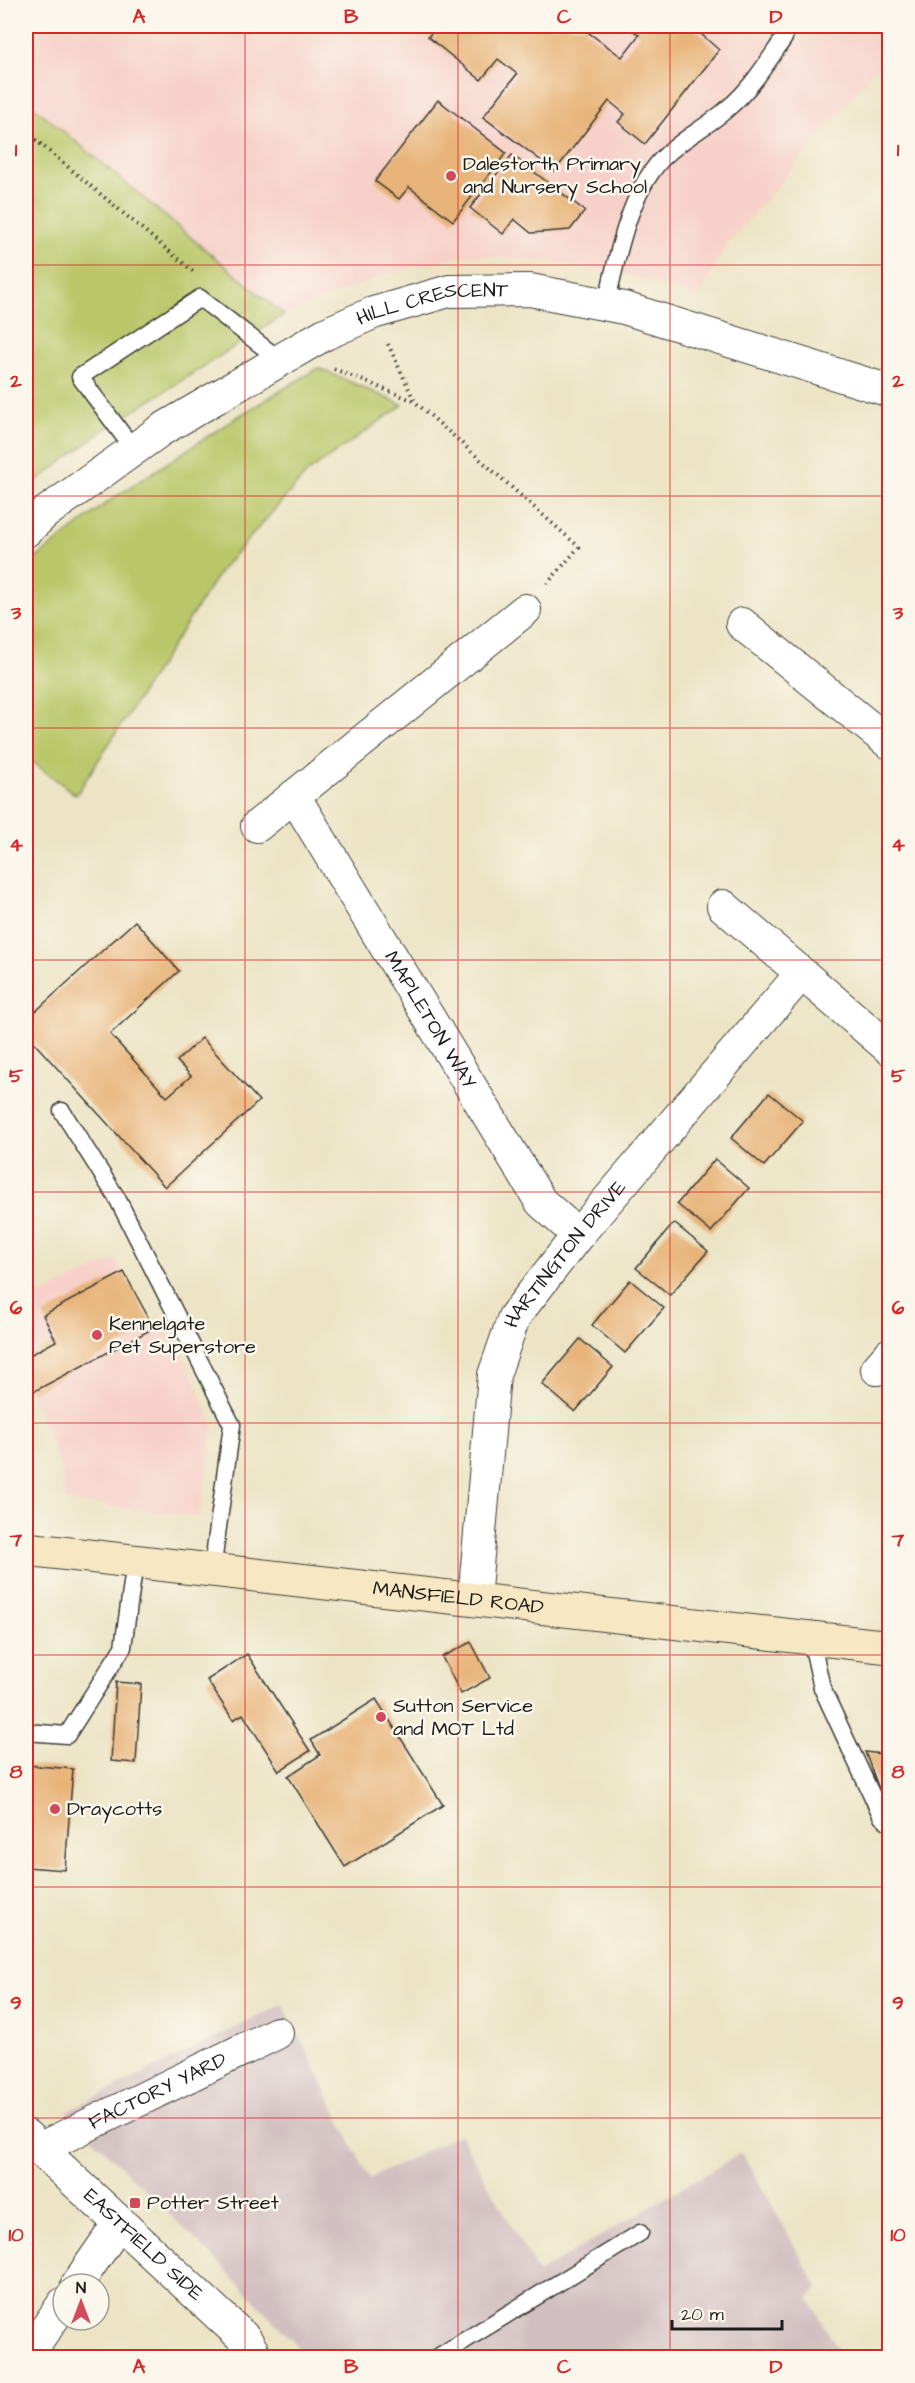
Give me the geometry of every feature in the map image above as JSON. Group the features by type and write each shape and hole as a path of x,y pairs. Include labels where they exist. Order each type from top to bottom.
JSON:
{"main road":[{"name":"MANSFIELD ROAD","path":"26,1550 890,1647"}],"street":[{"name":"HILL CRESCENT","path":"26,531 45,513 161,430 325,334 373,313 448,291 530,290 624,308 890,391"},
{"path":"257,826 525,610"},
{"path":"742,624 888,742 890,741"},
{"name":"MAPLETON WAY","path":"294,796 541,1202 578,1235"},
{"path":"723,906 890,1049"},
{"name":"HARTINGTON DRIVE","path":"474,1600 494,1375 514,1317 578,1235 801,974"},
{"name":"FACTORY YARD","path":"32,2143 277,2033"},
{"name":"EASTFIELD SIDE","path":"32,2143 245,2339 256,2358"},
{"path":"85,2272 120,2222"},
{"path":"26,2358 51,2322"}],"lane":[{"path":"606,305 620,243 642,186 660,160 750,88 784,38"},
{"path":"134,450 80,377 200,298 286,357"},
{"path":"62,1111 117,1198 232,1425 212,1571"},
{"path":"26,1732 67,1735 123,1647 135,1562"},
{"path":"811,1638 822,1688 882,1818 890,1823"},
{"path":"436,2358 640,2233"}],"path":[{"path":"26,132 200,277"},
{"path":"373,313 414,401"},
{"path":"286,357 414,401 579,547 525,610"}],"shaded area":[{"name":"Dalestorth Primary and Nursery School","path":"26,26 889,26 890,52 723,251 699,298 628,275 546,261 466,255 385,275 284,315 26,100"},
{"path":"115,1260 154,1328 168,1320 214,1425 199,1517 65,1501 61,1467 26,1382 26,1301"},
{"path":"283,2004 369,2179 460,2134 538,2273 741,2153 818,2288 809,2298 842,2357 303,2357 294,2342 213,2257 66,2112"}],"green space":[{"path":"26,100 284,315 107,428 26,489"},
{"path":"318,368 403,405 307,473 221,570 76,795 26,757 26,566 109,501 239,416"}],"building":[{"path":"437,26 588,26 585,30 622,57 639,35 627,26 692,26 719,50 645,144 618,122 625,114 609,101 555,171 483,117 517,74 498,59 481,80 428,37"},
{"path":"438,100 506,153 453,221 409,187 399,199 375,181"},
{"path":"512,155 585,211 570,230 531,233 514,219 503,234 470,208"},
{"path":"135,921 179,971 110,1034 167,1097 191,1076 177,1061 202,1038 259,1101 165,1187 26,1034 26,1020"},
{"path":"769,1093 803,1121 764,1166 731,1138"},
{"path":"715,1159 749,1188 711,1232 677,1204"},
{"path":"674,1223 708,1251 670,1295 636,1268"},
{"name":"Kennelgate Pet Superstore","path":"124,1272 154,1328 31,1393 26,1382 26,1357 56,1341 43,1315"},
{"path":"630,1280 664,1308 625,1353 592,1325"},
{"path":"580,1339 613,1367 575,1412 542,1384"},
{"path":"471,1642 490,1678 461,1694 442,1657"},
{"path":"247,1654 310,1751 279,1771 243,1714 233,1720 207,1680"},
{"path":"116,1682 141,1684 136,1763 111,1761"},
{"path":"376,1699 443,1805 345,1867 288,1776 320,1755 311,1740"},
{"path":"865,1752 890,1755 890,1810 887,1810"},
{"path":"26,1765 73,1769 65,1870 26,1867"}],"place":[{"name":"Dalestorth Primary and Nursery School","path":"451,176"},
{"name":"Kennelgate Pet Superstore","path":"97,1335"},
{"name":"Sutton Service and MOT Ltd","path":"381,1717"},
{"name":"Draycotts","path":"55,1809"},
{"name":"Potter Street","path":"135,2203"}]}
